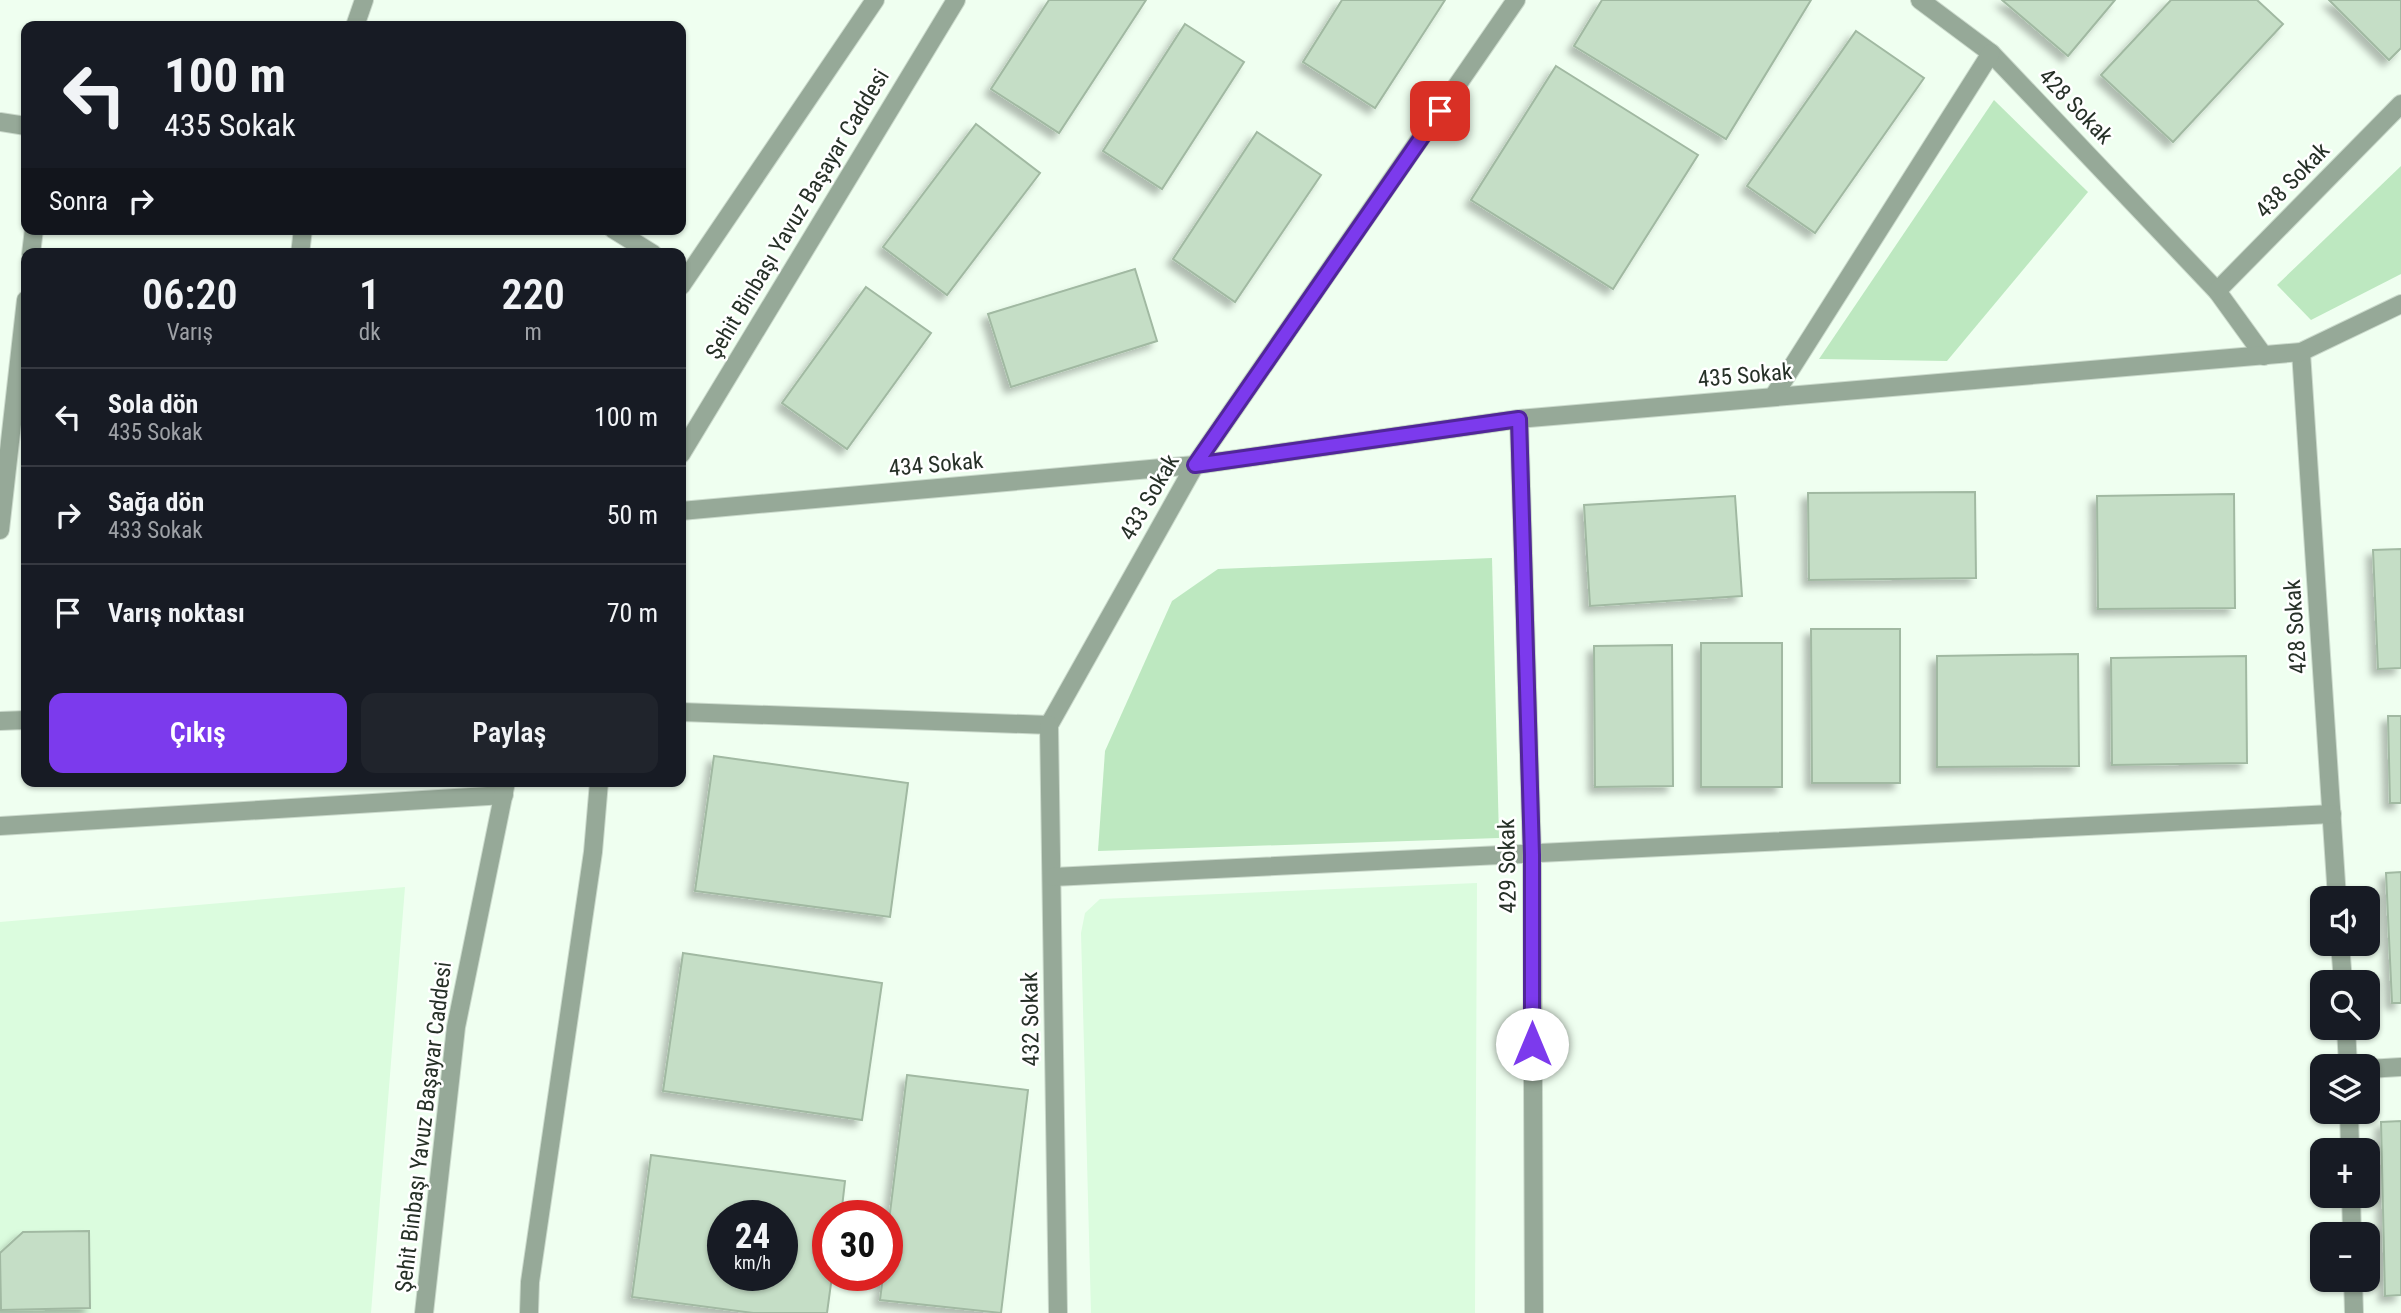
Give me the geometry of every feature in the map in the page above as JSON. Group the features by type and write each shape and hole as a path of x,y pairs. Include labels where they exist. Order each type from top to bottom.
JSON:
{"street":[{"path":"357,21 364,0"},
{"name":"Şehit Binbaşı Yavuz Başayar Caddesi","path":"686,273 875,0"},
{"name":"Şehit Binbaşı Yavuz Başayar Caddesi","path":"686,446 956,0"},
{"name":"433 Sokak","path":"1049,725 1195,465 1516,0"},
{"name":"428 Sokak","path":"1920,0 1991,52 2217,291 2264,356"},
{"path":"1773,397 1991,52"},
{"name":"438 Sokak","path":"2217,291 2401,104"},
{"path":"0,122 21,125"},
{"path":"623,235 643,248"},
{"name":"435 Sokak","path":"1195,465 1519,419 2301,352 2401,304"},
{"name":"428 Sokak","path":"2301,352 2336,886"},
{"path":"0,530 18,451 21,394"},
{"name":"429 Sokak","path":"1519,419 1532,855 1534,1313"},
{"name":"434 Sokak","path":"686,511 1195,465"},
{"path":"686,712 1049,725"},
{"path":"0,721 21,720"},
{"name":"432 Sokak","path":"1049,725 1058,1313"},
{"path":"529,1313 530,1282 593,852 599,787"},
{"path":"0,826 505,789"},
{"name":"Şehit Binbaşı Yavuz Başayar Caddesi","path":"424,1313 456,1027 505,789"},
{"path":"1053,877 2332,814"},
{"path":"2380,1068 2401,1067"},
{"path":"2353,1292 2354,1313"}],"shaded area":[{"path":"1994,100 2088,192 1947,361 1819,359"},
{"path":"2401,166 2401,274 2311,320 2277,285"},
{"path":"1492,558 1499,838 1098,851 1105,751 1172,601 1218,569"},
{"path":"1477,883 1475,1313 1091,1313 1081,933 1085,913 1100,899"},
{"path":"405,887 371,1313 0,1313 0,922"}],"building":[{"path":"1049,0 1146,0 1059,133 991,89"},
{"path":"1342,0 1445,0 1375,108 1303,62"},
{"path":"1602,0 1811,0 1726,139 1574,46"},
{"path":"2002,0 2115,0 2068,56"},
{"path":"2171,0 2257,0 2283,24 2173,142 2101,75"},
{"path":"2329,0 2401,0 2401,48 2389,60"},
{"path":"1185,24 1244,62 1162,189 1103,151"},
{"path":"1856,31 1924,78 1815,233 1747,186"},
{"path":"1556,66 1698,155 1613,289 1471,200"},
{"path":"976,124 1040,173 947,295 883,247"},
{"path":"1257,132 1321,175 1235,302 1173,259"},
{"path":"1135,269 1157,341 1011,387 988,314"},
{"path":"866,287 931,333 847,449 782,403"},
{"path":"1975,492 1976,578 1809,580 1808,493"},
{"path":"2234,494 2235,608 2098,609 2097,496"},
{"path":"1735,496 1742,596 1590,606 1584,505"},
{"path":"2401,549 2401,668 2378,669 2373,550"},
{"path":"1811,629 1900,629 1900,783 1812,783"},
{"path":"1701,643 1782,643 1782,787 1701,787"},
{"path":"1672,645 1673,786 1595,787 1594,646"},
{"path":"2078,654 2079,766 1937,767 1937,656"},
{"path":"2246,656 2247,763 2112,765 2111,658"},
{"path":"2388,716 2401,716 2401,803 2390,803"},
{"path":"714,756 908,783 890,917 695,891"},
{"path":"2401,872 2401,1003 2392,1003 2386,873"},
{"path":"683,953 882,983 862,1120 663,1091"},
{"path":"907,1075 1028,1090 1001,1313 880,1300 881,1291 903,1291 903,1200 892,1200"},
{"path":"2401,1121 2401,1295 2385,1296 2381,1122"},
{"path":"651,1155 845,1181 843,1200 812,1200 812,1291 830,1291 827,1313 753,1313 632,1297"},
{"path":"89,1231 90,1308 1,1310 0,1253 23,1232"}],"route":[{"path":"1440,111 1195,465 1519,419 1532,855 1532,1044"}]}
